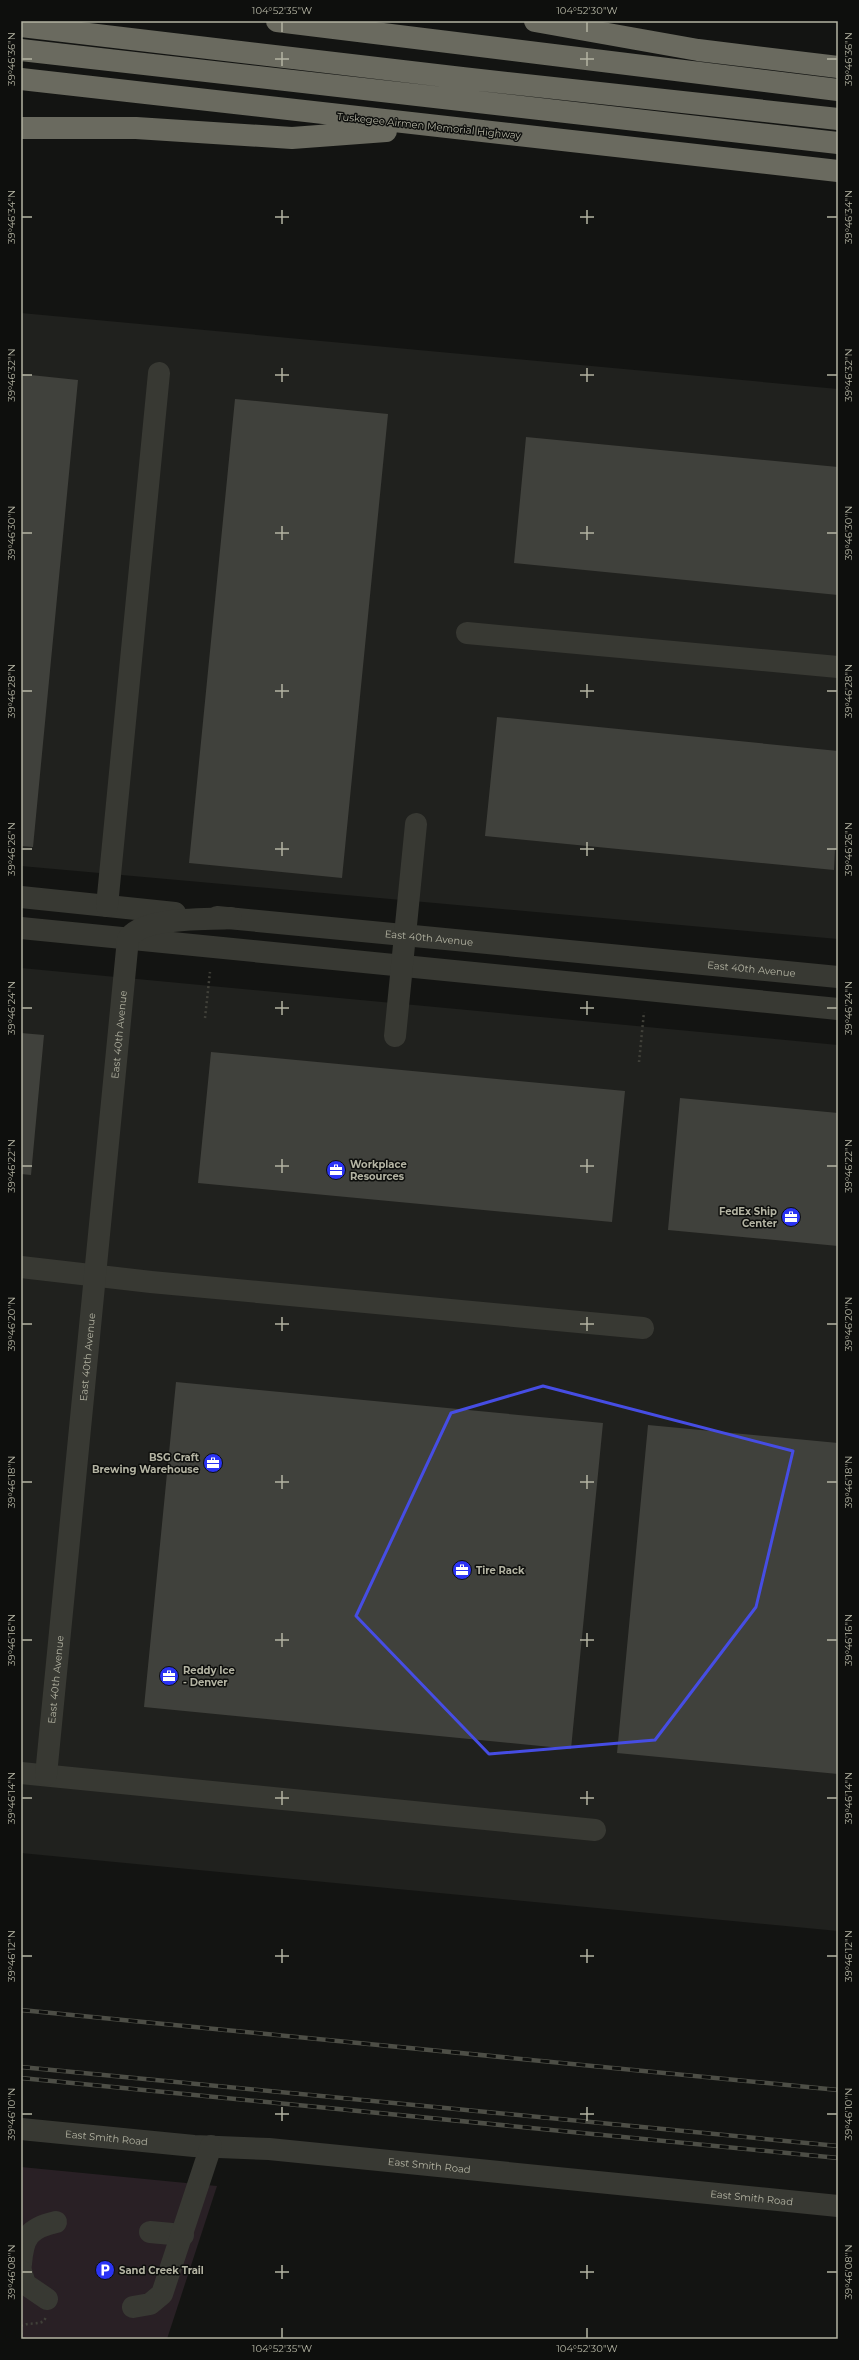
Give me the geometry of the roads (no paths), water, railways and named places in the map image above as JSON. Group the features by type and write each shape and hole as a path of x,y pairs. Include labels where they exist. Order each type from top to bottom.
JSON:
{"highway":[{"path":"277,21 838,90"},
{"path":"535,21 698,50 838,67"},
{"path":"21,26 462,78 838,119"},
{"path":"21,50 838,143"},
{"name":"Tuskegee Airmen Memorial Highway","path":"21,79 441,128 838,171"},
{"path":"21,128 136,128 292,138 441,128"}],"street":[{"path":"107,906 159,373"},
{"path":"467,633 838,668"},
{"path":"395,1036 416,824"},
{"name":"East 40th Avenue","path":"21,897 838,977"},
{"path":"128,938 137,929 157,923 231,918"},
{"path":"21,928 838,1009"},
{"name":"East 40th Avenue","path":"46,1775 128,938"},
{"path":"21,1267 94,1276 643,1328"},
{"path":"21,1773 595,1830"},
{"name":"East Smith Road","path":"21,2129 211,2146 269,2149 838,2206"},
{"path":"133,2307 150,2304 162,2294 183,2235 211,2146"},
{"path":"21,2264 26,2236 38,2226 56,2222"},
{"path":"150,2232 183,2235"},
{"path":"21,2271 25,2284 47,2300"}],"railway":[{"path":"21,2010 838,2090"},
{"path":"21,2067 838,2146"},
{"path":"21,2078 838,2158"}],"place":[{"name":"Workplace Resources","path":"336,1170"},
{"name":"FedEx Ship Center","path":"791,1217"},
{"name":"BSG Craft Brewing Warehouse","path":"213,1463"},
{"name":"Tire Rack","path":"462,1570"},
{"name":"Reddy Ice - Denver","path":"169,1676"},
{"name":"Sand Creek Trail","path":"105,2270"}]}
